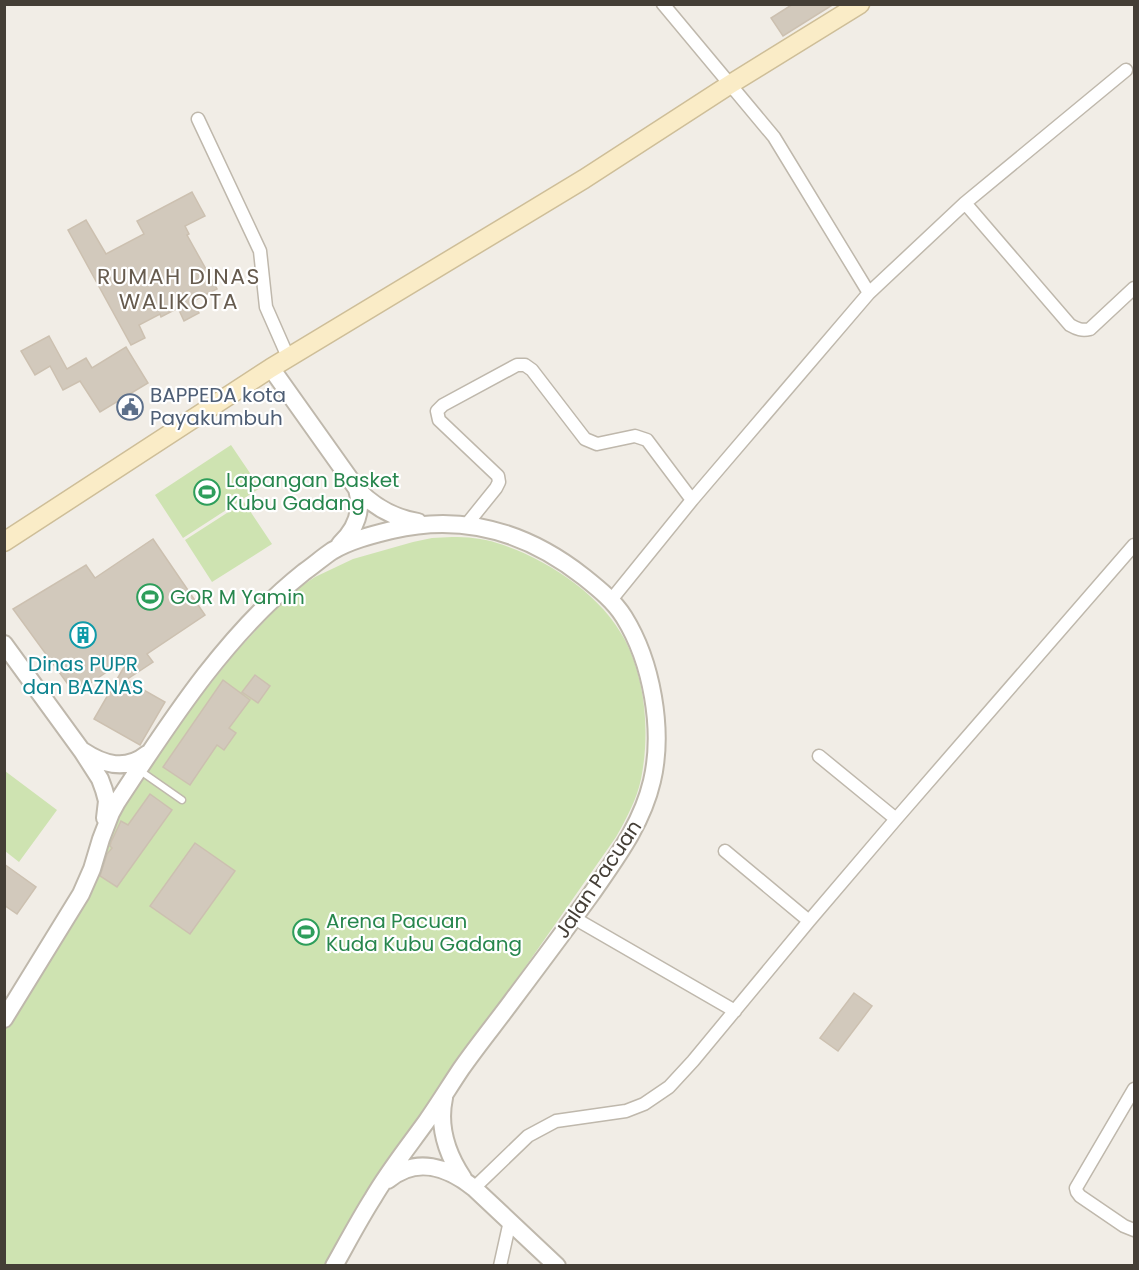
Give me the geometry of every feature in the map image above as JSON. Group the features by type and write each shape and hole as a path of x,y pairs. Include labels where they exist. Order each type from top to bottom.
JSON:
{"main road":[{"path":"4,542 288,357 584,178 860,4"}],"street":[{"path":"663,4 774,137 869,293"},
{"path":"611,600 692,500 869,293 965,202 1126,70"},
{"path":"198,119 260,251 266,306 288,357"},
{"path":"965,202 1070,325 1085,330 1090,329 1134,288"},
{"path":"467,524 496,488 499,482 498,476 439,420 437,411 443,405 517,365 525,364 585,439 597,444 635,436 647,440 692,500"},
{"path":"271,368 357,489 374,505 386,511 407,520 428,524"},
{"path":"331,552 347,537 356,523 360,506 357,489"},
{"name":"Jalan Pacuan","path":"4,1020 81,894 111,813 139,770 200,681 228,646 289,585 331,552 354,540 428,524 467,524 513,535 536,545 576,570 611,600 623,617 645,666 656,725 657,745 653,779 648,797 635,828 616,858 462,1068 378,1189 334,1266"},
{"path":"469,1183 528,1136 556,1121 626,1111 644,1104 669,1087 896,819 1134,545"},
{"path":"4,644 100,779 107,801 107,812 100,839"},
{"path":"82,751 106,763 118,765 140,760 151,752"},
{"path":"819,756 896,819"},
{"path":"725,851 809,921"},
{"path":"574,918 735,1011"},
{"path":"1134,1089 1076,1188 1080,1196 1124,1226 1134,1230"},
{"path":"445,1095 441,1119 455,1166 469,1183 557,1266"},
{"path":"378,1189 394,1175 413,1167 435,1167 469,1183"},
{"path":"500,1266 510,1221"}],"lane":[{"path":"139,770 182,800"}],"green space":[{"name":"Lapangan Basket Kubu Gadang","path":"231,445 260,488 183,538 155,495"},
{"name":"Lapangan Basket Kubu Gadang","path":"244,502 272,544 212,582 185,540"},
{"name":"Arena Pacuan Kuda Kubu Gadang","path":"452,537 474,538 497,543 553,568 587,593 602,608 615,623 625,640 642,690 645,744 639,786 631,809 616,837 373,1185 325,1265 5,1266 5,1021 114,824 154,761 199,698 235,653 297,589 315,577 353,559 413,542"},
{"path":"5,771 57,810 19,862 5,851"}],"building":[{"path":"793,4 834,4 783,36 771,18"},
{"name":"RUMAH DINAS WALIKOTA","path":"192,192 205,216 185,226 189,234 187,235 217,289 193,301 199,313 184,321 178,308 139,325 145,338 131,345 68,230 86,220 106,254 144,234 137,221"},
{"name":"BAPPEDA kota Payakumbuh","path":"49,336 67,369 86,358 92,368 126,347 148,383 100,412 80,381 63,390 50,366 35,375 21,351"},
{"path":"153,539 205,615 147,654 153,662 126,680 165,702 140,745 94,719 131,655 75,694 13,609 86,565 95,578"},
{"path":"255,675 270,686 258,703 242,692"},
{"path":"223,680 250,700 229,728 236,733 224,750 217,745 190,785 163,767"},
{"path":"150,794 172,810 117,887 100,876 107,854 112,848 111,842 121,821 128,825"},
{"path":"195,843 235,871 190,934 150,906"},
{"path":"4,864 36,887 17,914 4,905"},
{"path":"854,993 872,1006 838,1051 820,1038"}],"place":[{"name":"BAPPEDA kota Payakumbuh","path":"130,407"},
{"name":"Lapangan Basket Kubu Gadang","path":"207,492"},
{"name":"GOR M Yamin","path":"150,597"},
{"name":"Dinas PUPR dan BAZNAS","path":"83,635"},
{"name":"Arena Pacuan Kuda Kubu Gadang","path":"306,932"}],"district":[{"name":"RUMAH DINAS WALIKOTA","path":"179,288"}]}
